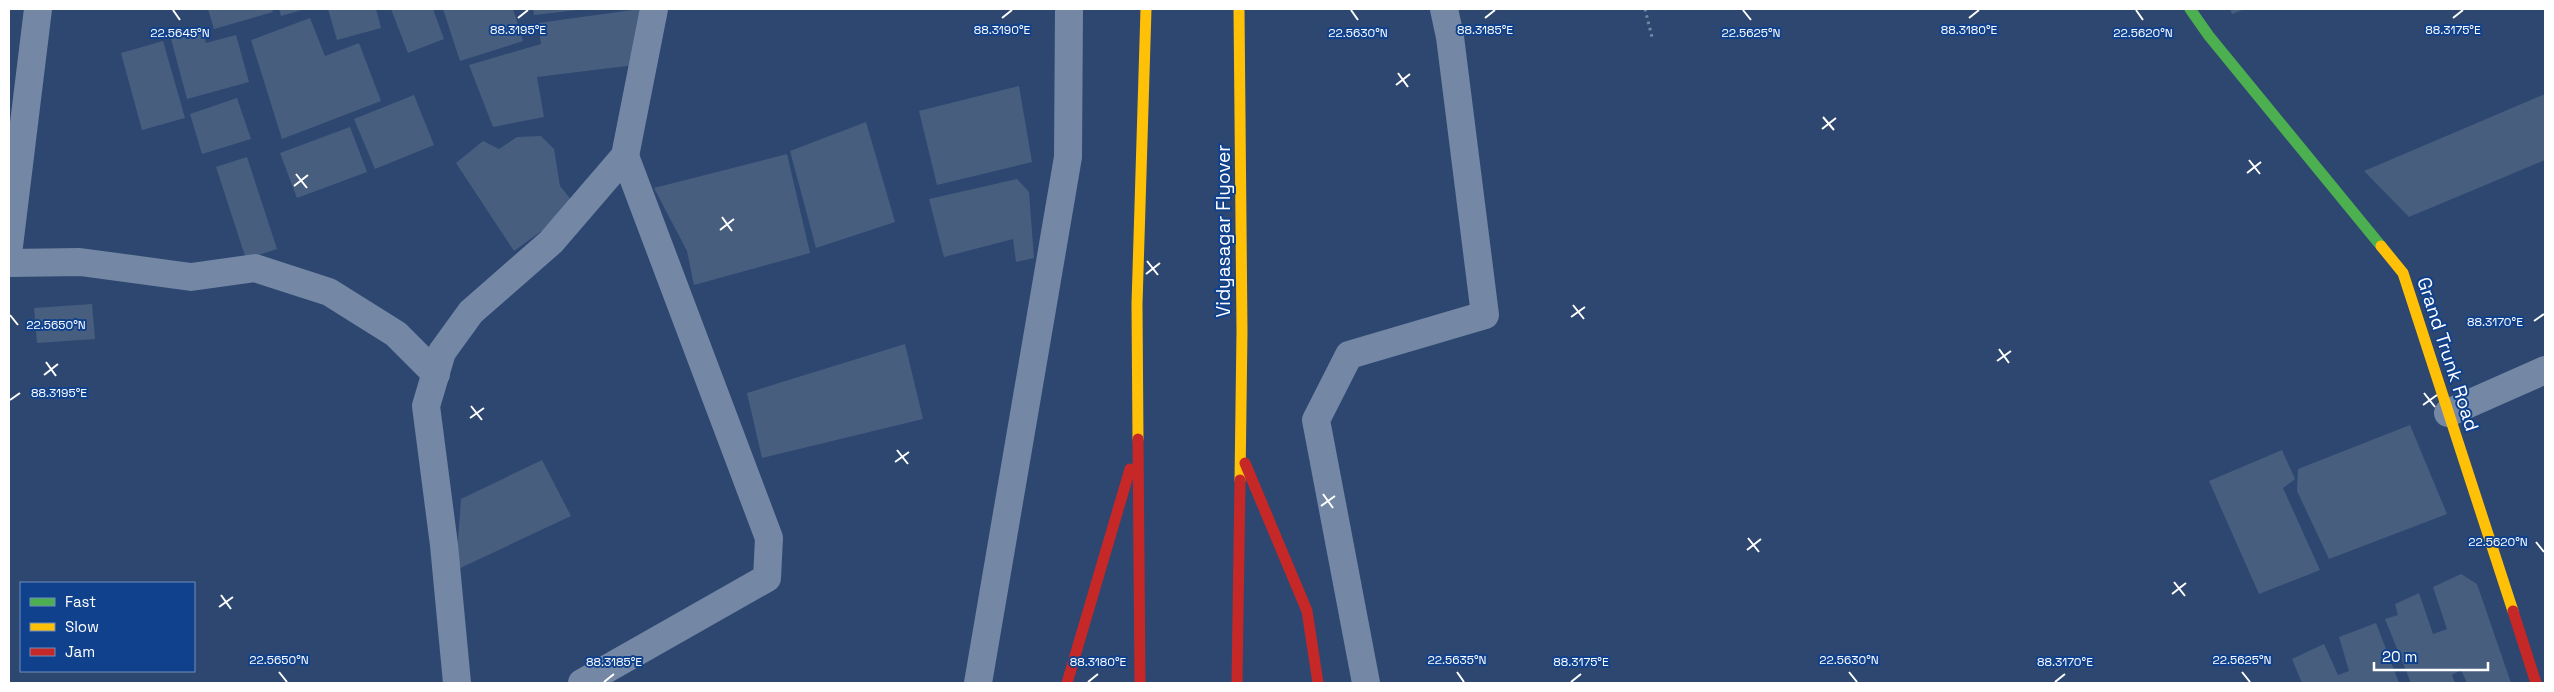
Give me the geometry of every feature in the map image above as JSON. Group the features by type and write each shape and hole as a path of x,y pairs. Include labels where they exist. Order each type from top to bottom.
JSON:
{"main road":[{"path":"1140,683 1137,304 1146,9"},
{"name":"Vidyasagar Flyover","path":"1237,683 1242,331 1239,9"},
{"name":"Grand Trunk Road","path":"2190,9 2208,36 2403,273 2536,683"},
{"path":"1067,683 1138,443"},
{"path":"1241,452 1306,611 1318,683"}],"street":[{"path":"9,246 38,9"},
{"path":"457,683 444,545 426,406 442,352 471,312 551,242 625,156 654,9"},
{"path":"978,683 1068,157 1069,9"},
{"path":"1366,683 1316,420 1349,356 1485,315 1450,37 1444,9"},
{"path":"582,683 768,578 769,538 625,156"},
{"path":"9,263 80,262 191,277 255,268 329,292 396,334 436,374"},
{"path":"2448,413 2545,370"}],"path":[{"path":"1645,9 1652,38"}],"building":[{"path":"208,9 272,9 273,12 214,29"},
{"path":"279,9 305,9 281,16"},
{"path":"328,9 376,9 381,28 337,40"},
{"path":"391,9 433,9 444,39 408,53"},
{"path":"443,9 513,9 523,41 460,61"},
{"path":"533,9 576,9 577,10 534,15"},
{"path":"640,9 635,65 537,77 544,117 493,127 469,65 541,44 538,23"},
{"path":"2230,9 2245,9 2232,14"},
{"path":"310,18 325,56 359,43 381,101 282,139 251,40"},
{"path":"202,26 206,43 236,35 249,82 187,99 170,35"},
{"path":"163,41 185,118 142,130 121,53"},
{"path":"1019,86 1032,162 937,185 919,111"},
{"path":"2545,94 2545,160 2409,217 2364,171"},
{"path":"414,95 434,145 375,169 354,119"},
{"path":"237,98 251,139 202,154 190,114"},
{"path":"866,122 895,222 816,248 790,151"},
{"path":"350,127 367,172 297,198 280,153"},
{"path":"541,136 554,149 560,186 576,206 514,251 456,163 483,141 499,149 517,137"},
{"path":"787,154 810,253 694,285 687,251 654,188"},
{"path":"247,157 277,249 246,259 216,167"},
{"path":"1017,179 1029,192 1034,258 1016,262 1013,239 944,257 929,199"},
{"path":"92,304 95,339 37,343 34,308"},
{"path":"905,344 923,419 762,458 747,393"},
{"path":"2410,425 2447,514 2329,559 2297,491 2298,469"},
{"path":"2282,450 2295,479 2283,488 2320,570 2259,594 2209,481"},
{"path":"542,460 571,516 456,570 461,499"},
{"path":"2461,574 2477,584 2511,683 2467,683 2461,670 2452,675 2455,683 2411,683 2385,619 2398,615 2395,604 2419,593 2433,634 2447,629 2433,587"},
{"path":"2376,623 2399,683 2302,683 2292,659 2324,644 2338,675 2349,671 2339,637"}],"traffic: fast":[{"path":"2190,9 2209,36 2381,246"}],"traffic: slow":[{"path":"1138,439 1137,304 1146,9"},
{"path":"1239,9 1242,331 1240,480"},
{"path":"2381,246 2403,273 2513,611"}],"traffic: jam":[{"path":"1138,439 1140,683"},
{"path":"1245,463 1307,611 1318,683"},
{"path":"1067,683 1130,469"},
{"path":"1237,683 1240,480"},
{"path":"2513,611 2536,683"}]}
